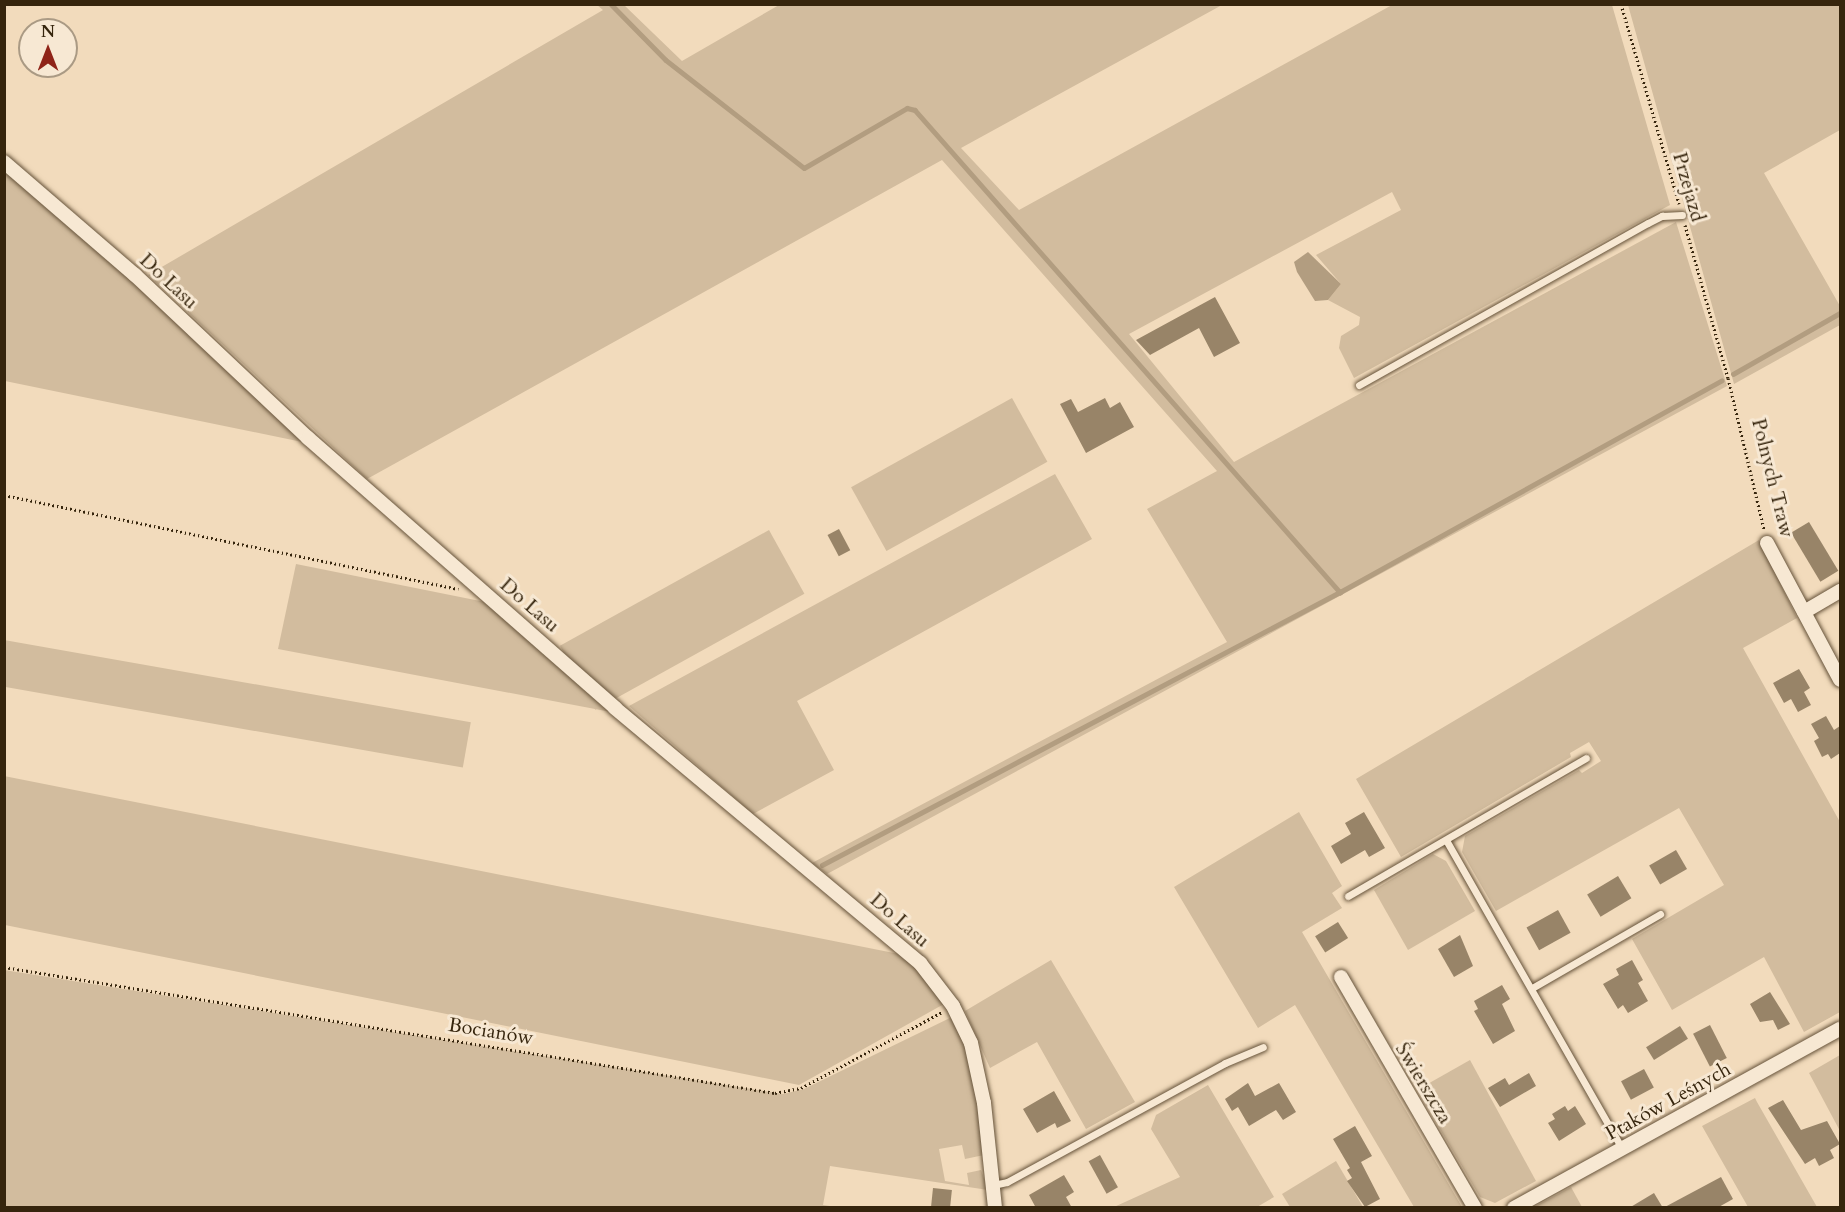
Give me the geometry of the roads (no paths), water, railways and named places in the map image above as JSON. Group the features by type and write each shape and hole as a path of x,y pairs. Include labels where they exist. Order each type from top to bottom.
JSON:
{"street":[{"name":"Do Lasu","path":"4,162 135,275 309,438 716,793 877,924 920,963 953,1006 971,1043 984,1103 995,1208"},
{"name":"Polnych Traw","path":"1767,543 1840,680"},
{"path":"1804,612 1840,591"},
{"name":"Świerszcza","path":"1341,977 1475,1208"},
{"name":"Ptaków Leśnych","path":"1514,1208 1840,1029"}],"lane":[{"path":"1359,385 1648,223 1662,216 1682,215"},
{"path":"1348,896 1586,758"},
{"path":"1446,840 1622,1148"},
{"path":"1532,988 1660,914"},
{"path":"993,1185 1007,1182 1225,1063 1263,1047"}],"waterway":[{"path":"611,4 666,60 804,168 907,108 915,110 1340,592"},
{"path":"1733,374 1840,313"},
{"path":"822,865 1340,592 1721,381"}]}
